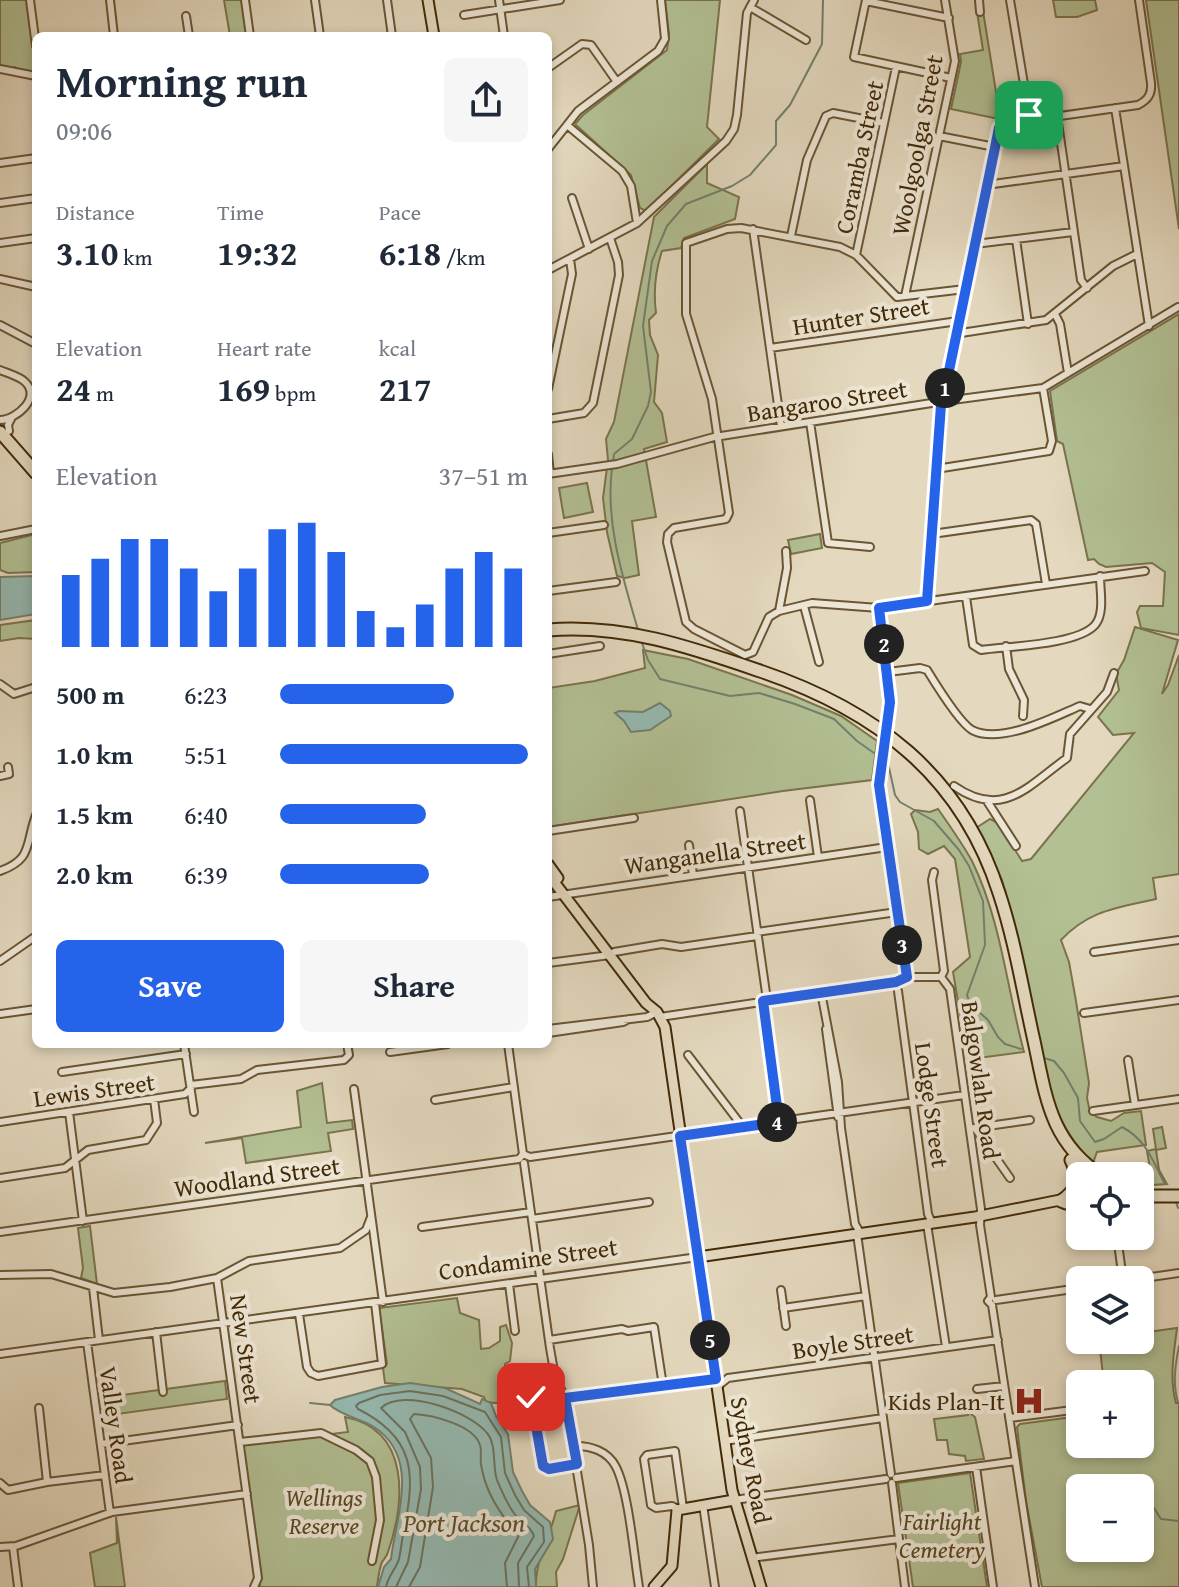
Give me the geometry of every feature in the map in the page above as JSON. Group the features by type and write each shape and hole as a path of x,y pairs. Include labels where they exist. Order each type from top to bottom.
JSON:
{"highway":[{"path":"3,429 32,461"},
{"path":"3,429 32,468"},
{"path":"552,630 587,629 678,644 799,684 865,718 902,746 938,784 978,842 1000,894 1044,1092 1054,1123 1084,1162"},
{"path":"552,637 640,638 817,699 880,737 930,784 966,835 987,879 1000,922 1045,1119 1056,1140 1074,1162"},
{"path":"1061,1201 1072,1193 1078,1183 1071,1160"},
{"path":"1154,1191 1175,1193"},
{"path":"1154,1195 1175,1193"},
{"path":"1061,1201 1066,1203"}],"main road":[{"path":"428,0 433,32"},
{"name":"Sydney Road","path":"552,870 646,1003 658,1013 666,1032 734,1500 761,1587"},
{"name":"Sydney Road","path":"552,878 566,892"},
{"name":"Condamine Street","path":"698,1257 929,1220 981,1216 1061,1201"},
{"path":"654,1587 672,1566 681,1508 734,1500"}],"street":[{"path":"30,0 34,32"},
{"path":"110,0 114,32"},
{"path":"245,0 249,32"},
{"path":"315,0 319,32"},
{"path":"387,0 391,32"},
{"path":"464,15 500,4 560,0"},
{"path":"552,144 578,111 652,57 662,45 665,32 661,0"},
{"path":"949,18 866,0 854,57 951,78"},
{"name":"Woolgoolga Street","path":"905,296 951,78 954,48 945,0"},
{"path":"979,0 980,12"},
{"path":"1010,0 1030,120"},
{"path":"927,601 942,402 1001,125 1138,105 1148,97 1152,89 1139,0"},
{"path":"552,268 637,223 726,141 734,129 746,23 752,3 806,40"},
{"path":"500,4 504,32"},
{"path":"186,16 188,32"},
{"path":"552,65 582,44 591,45 617,82"},
{"name":"Coramba Street","path":"856,255 896,67"},
{"path":"0,69 32,75"},
{"path":"1115,108 1149,326"},
{"path":"791,236 807,160 824,119 829,114 884,123"},
{"path":"1057,116 1081,280 1087,288"},
{"path":"567,125 622,171 631,186 637,223"},
{"path":"939,136 995,147"},
{"path":"0,163 32,159"},
{"path":"986,185 1124,166"},
{"path":"572,198 589,249"},
{"path":"0,203 32,199"},
{"path":"965,289 894,295 847,249 753,229 727,229 686,243 686,314 712,399 729,513 726,519 676,527 667,539 684,619 694,629 732,650 748,655 758,645 769,617 779,611 829,603 879,608 1145,571"},
{"path":"753,229 781,426"},
{"path":"975,244 1073,232"},
{"path":"552,418 581,414 593,403 619,275 610,238"},
{"path":"0,243 32,239"},
{"path":"1016,239 1028,324"},
{"path":"957,332 1046,320 1113,266 1137,254"},
{"path":"552,370 572,274 570,259"},
{"path":"0,279 32,286"},
{"name":"Bangaroo Street","path":"552,474 614,465 718,436 1043,388 1178,307"},
{"path":"1055,314 1060,324 1068,373"},
{"name":"Hunter Street","path":"770,348 958,321"},
{"path":"0,325 32,342"},
{"path":"0,370 24,381 29,389 29,402 3,429"},
{"path":"936,469 1049,451 1052,441 1043,388"},
{"path":"810,422 828,543 870,547"},
{"path":"932,534 1031,520 1036,524 1046,584"},
{"path":"552,532 604,525"},
{"path":"0,536 32,530"},
{"path":"779,611 787,568 786,551"},
{"path":"966,597 973,645 981,650 1078,637 1096,624 1101,605 1100,576"},
{"path":"552,590 616,582"},
{"path":"804,606 819,662"},
{"path":"879,608 890,702 879,785 907,977"},
{"path":"552,653 600,646"},
{"path":"1006,646 1009,669 1024,700 1023,716"},
{"path":"888,672 925,669 972,729 1002,733 1025,728 1080,706 1090,709"},
{"path":"954,786 969,796 987,801 1018,796 1067,758 1070,734 1107,692 1114,673"},
{"path":"0,684 14,694 32,688"},
{"path":"0,776 9,774 8,767"},
{"path":"810,800 818,857"},
{"path":"987,801 1016,846"},
{"path":"740,811 779,1122"},
{"path":"552,830 634,818"},
{"path":"0,871 21,861 32,827"},
{"path":"689,845 693,875"},
{"name":"Wanganella Street","path":"552,896 887,847"},
{"name":"Balgowlah Road","path":"934,872 932,880 944,971 941,977 950,989 964,1095 972,1128 1004,1386 1035,1587"},
{"path":"552,962 662,944 681,947 897,912"},
{"path":"0,961 32,939"},
{"path":"1094,952 1179,940"},
{"path":"552,1030 622,1018 896,982 907,977 941,977"},
{"name":"Lodge Street","path":"898,991 946,1347"},
{"path":"821,992 858,1231 905,1587"},
{"path":"1084,1013 1179,1000"},
{"path":"0,1014 32,1010"},
{"path":"185,1048 194,1112"},
{"name":"Lewis Street","path":"0,1122 185,1094 191,1087 241,1079 257,1070 338,1061 349,1055 348,1048"},
{"path":"390,1052 419,1048"},
{"path":"509,1048 549,1340 577,1464 593,1587"},
{"path":"62,1072 186,1054"},
{"path":"688,1055 739,1122 739,1127"},
{"path":"1128,1060 1135,1105"},
{"path":"435,1100 514,1087"},
{"path":"299,1314 307,1367 311,1373 318,1376 380,1366 383,1360 371,1217 354,1089"},
{"name":"Woodland Street","path":"0,1232 964,1095"},
{"path":"0,1178 65,1168 88,1150 140,1142 150,1137 157,1123 154,1099"},
{"path":"1093,1111 1179,1099"},
{"path":"69,1112 83,1221"},
{"path":"1010,1178 972,1128 1030,1120"},
{"path":"422,1227 649,1202"},
{"path":"0,1275 51,1274 93,1288 124,1293 217,1278 249,1261 340,1248 366,1230 371,1217"},
{"name":"Condamine Street","path":"0,1354 698,1257"},
{"path":"1154,1277 1179,1273"},
{"name":"New Street","path":"217,1278 258,1578 255,1587"},
{"path":"509,1284 515,1331"},
{"path":"93,1288 99,1340"},
{"path":"781,1290 786,1326"},
{"path":"993,1301 1066,1290"},
{"path":"783,1308 866,1296"},
{"path":"549,1340 654,1327 663,1386"},
{"path":"156,1332 163,1392"},
{"name":"Boyle Street","path":"716,1383 728,1378 998,1340"},
{"name":"Valley Road","path":"87,1342 110,1513"},
{"path":"539,1393 716,1383"},
{"path":"977,1389 1004,1386"},
{"path":"509,1397 529,1395 533,1399 543,1466 549,1469 577,1464"},
{"path":"39,1408 47,1482"},
{"path":"1010,1418 1066,1411"},
{"path":"724,1441 883,1418"},
{"path":"101,1444 238,1425"},
{"path":"240,1442 321,1433 356,1450 370,1461 376,1477 380,1517 372,1561"},
{"path":"573,1446 597,1449 616,1465 639,1587"},
{"path":"675,1451 681,1508 656,1508 651,1505 644,1459 647,1455 675,1451"},
{"path":"734,1500 1016,1461"},
{"path":"976,1467 993,1587"},
{"path":"0,1483 8,1490 105,1475"},
{"path":"0,1547 13,1547 110,1513 247,1494"},
{"path":"703,1505 715,1587"},
{"path":"751,1558 899,1539"},
{"path":"13,1547 18,1587"}],"green space":[{"path":"0,0 27,0 32,32 32,73 0,66"},
{"path":"224,0 242,0 247,32 229,32"},
{"path":"665,0 720,0 707,127 719,139 646,211 640,208 631,175 575,124 667,50 669,34"},
{"path":"1053,0 1095,0 1097,10 1077,17 1056,17"},
{"path":"1146,0 1179,0 1179,229"},
{"path":"983,11 1000,117 994,118 951,109 960,54 983,50 977,12"},
{"path":"707,164 707,183 739,197 735,219 684,238 681,248 662,251 656,274 656,313 649,320 650,335 658,355 654,402 662,413 667,442 644,449 656,517 632,521 639,575 625,578 617,576 607,532 603,498 608,460 606,439 614,422 654,217"},
{"path":"1179,314 1179,635 1141,628 1137,612 1140,606 1163,606 1165,572 1152,563 1106,567 1094,559 1088,560 1063,444 1057,441 1050,391"},
{"path":"587,483 593,512 564,518 559,488"},
{"path":"820,534 822,548 791,554 788,540"},
{"path":"32,535 32,572 8,573 0,570 0,543"},
{"path":"32,621 32,639 0,641 0,625"},
{"path":"1135,627 1178,640 1162,694 1179,655 1179,874 1153,878 1156,899 1093,916 1061,940 1069,962 1076,1001 1089,1083 1087,1098 1090,1112 1111,1121 1124,1113 1141,1111 1146,1145 1097,1152 1092,1162 1070,1135 1053,1101 1002,880 976,828 990,819 998,823 1022,861 1031,859 1134,733 1113,735 1098,717 1119,690 1116,674"},
{"path":"643,650 688,659 792,695 841,716 877,741 872,780 552,826 552,687 595,681 645,668"},
{"path":"938,809 968,854 982,884 997,931 1024,1052 971,1059 965,1042 953,972 970,957 955,859 944,846 928,854 919,849 918,832 911,814 915,810 930,812"},
{"path":"322,1083 327,1123 352,1120 353,1129 328,1133 331,1151 246,1163 242,1138 205,1143 301,1127 297,1091"},
{"path":"1162,1127 1166,1148 1156,1150 1159,1170 1167,1184 1154,1185 1154,1162 1149,1162 1147,1151 1156,1149 1153,1129"},
{"path":"90,1226 97,1284 81,1278 83,1268 78,1228"},
{"path":"457,1298 460,1313 479,1320 481,1349 500,1341 500,1327 506,1325 512,1343 510,1361 505,1364 505,1404 486,1402 484,1397 462,1389 385,1383 383,1368 387,1364 379,1308"},
{"path":"1177,1328 1172,1375 1176,1403 1179,1403 1179,1587 1042,1587 1026,1501 1017,1427 1066,1418 1066,1458 1154,1458 1154,1370 1102,1370 1101,1354 1154,1354 1154,1331"},
{"path":"225,1381 227,1399 103,1416 100,1398"},
{"path":"968,1412 975,1417 984,1459 966,1461 965,1456 949,1454 947,1440 937,1440 934,1419 968,1415"},
{"name":"Wellings Reserve","path":"345,1417 366,1424 382,1437 392,1452 398,1471 398,1512 377,1587 260,1587 242,1445 348,1432"},
{"name":"Fairlight Cemetery","path":"970,1473 987,1587 913,1587 898,1483"},
{"path":"580,1505 556,1572 557,1587 536,1587 540,1558 556,1511"},
{"path":"116,1517 125,1587 95,1587 90,1553 117,1543"}],"water":[{"path":"32,576 32,615 0,620 0,577"},
{"path":"660,703 670,711 671,716 650,730 631,732 615,713 643,712"},
{"name":"Port Jackson","path":"410,1383 445,1388 480,1404 482,1399 491,1403 508,1434 513,1472 522,1491 530,1505 550,1522 553,1539 535,1569 536,1587 378,1587 384,1567 391,1559 400,1506 401,1471 397,1455 388,1440 374,1427 330,1405 335,1400 382,1387"}],"waterway":[{"path":"613,462 614,454 632,439 648,406 651,392 643,326 652,261 667,226 686,204 732,186 750,175 776,145 776,121 790,105 822,44 823,0"},
{"path":"612,468 613,530 638,630"},
{"path":"641,640 648,660 660,679 730,696 759,693 795,704 834,719 874,753"},
{"path":"888,763 895,795 900,802 934,821 969,866 983,901 985,945 967,995 970,1004 988,1020 998,1037 1005,1044 1021,1049"},
{"path":"1044,1058 1054,1061 1064,1073 1078,1098 1080,1121 1095,1142 1122,1127 1131,1132 1153,1160 1165,1184"},
{"path":"1176,1202 1178,1208"},
{"path":"1179,1346 1175,1368 1179,1405"},
{"path":"310,1403 330,1405"},
{"path":"1154,1508 1161,1519 1179,1521"}],"place":[{"name":"Kids Plan-It","path":"1029,1401"}],"route":[{"path":"531,1397 543,1466 549,1469 577,1464 565,1398 716,1379 680,1136 779,1122 763,1001 896,982 907,977 879,785 890,694 879,608 927,601 939,401 944,395 999,128 1003,124 1030,120 1029,115"}]}
